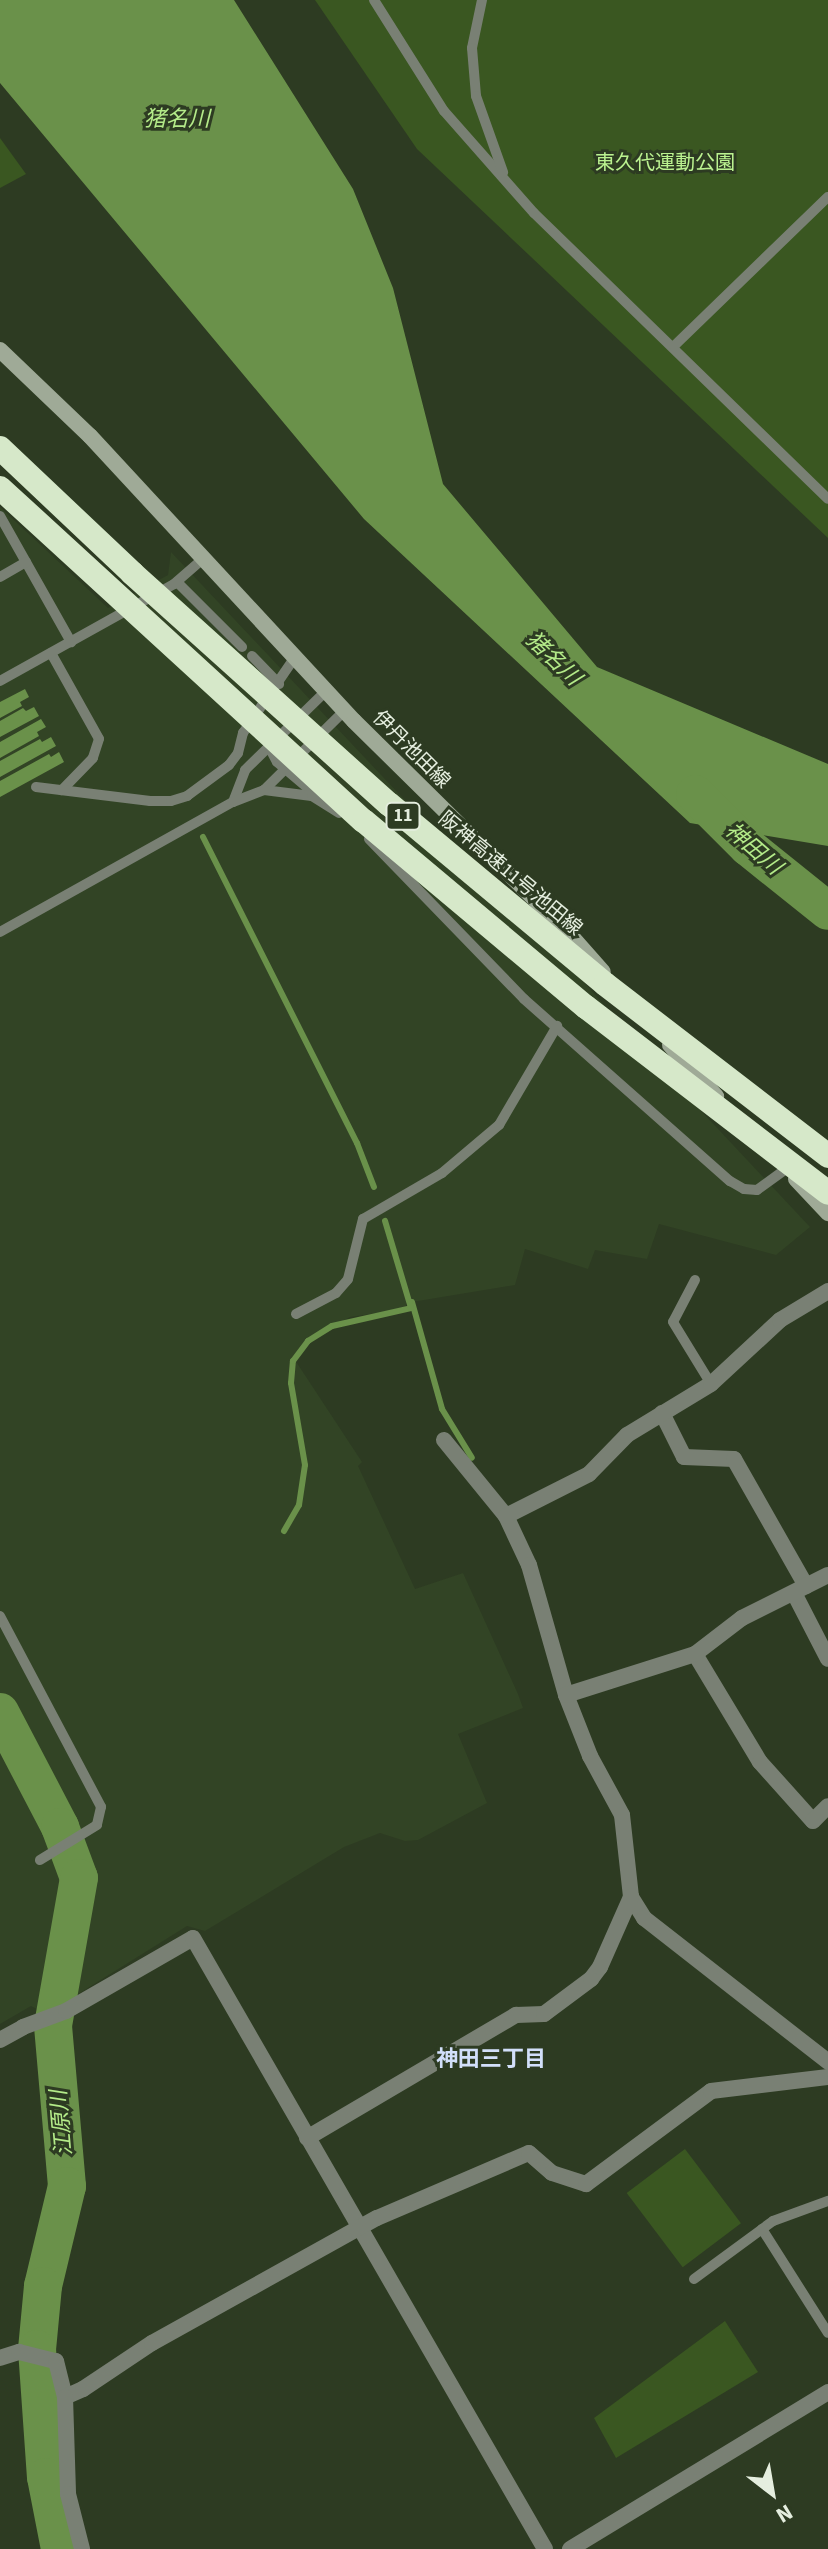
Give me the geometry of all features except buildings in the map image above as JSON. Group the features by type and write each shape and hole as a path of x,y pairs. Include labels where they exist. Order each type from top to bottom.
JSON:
{"highway":[{"name":"阪神高速11号池田線","path":"0,448 132,573 389,804 605,984 828,1156"},
{"name":"11","path":"0,488 376,831 586,1007 828,1193"}],"main road":[{"name":"伊丹池田線","path":"0,350 82,428 344,711 565,929 828,1213"}],"street":[{"path":"786,1169 812,1153 828,1150"},
{"path":"506,1516 589,1474 627,1435 711,1384 780,1320 828,1291"},
{"path":"662,1413 684,1457 734,1459 800,1589 828,1659"},
{"path":"444,1440 506,1516 529,1565 566,1695 590,1756 622,1815 631,1897 644,1918 828,2062"},
{"path":"566,1695 695,1654 742,1618 828,1575"},
{"path":"695,1654 760,1762 813,1821 828,1806"},
{"path":"307,2138 516,2015 538,2016 556,2006 591,1979 600,1967 631,1897"},
{"path":"0,2040 66,2011 193,1938 545,2549"},
{"path":"65,2397 83,2389 152,2343 377,2218 529,2153 552,2173 586,2184 711,2091 828,2077"},
{"path":"0,2358 27,2353 51,2359 58,2366 65,2397 68,2494 82,2549"},
{"path":"570,2549 828,2392"}],"lane":[{"path":"374,0 444,111 507,182 828,499"},
{"path":"482,0 472,48 476,96 507,182"},
{"path":"674,346 828,197"},
{"path":"0,516 71,642"},
{"path":"0,681 177,582 204,558"},
{"path":"0,577 26,562"},
{"path":"177,582 242,647"},
{"path":"51,653 99,739 93,758 62,790"},
{"path":"252,656 279,684"},
{"path":"36,787 150,801 171,801 187,796 229,765 238,753 243,733 295,657"},
{"path":"233,802 245,770 326,691"},
{"path":"0,932 233,802 264,790 344,711"},
{"path":"269,747 272,756 286,769 361,831 472,948 730,1181 744,1189 757,1190 786,1169"},
{"path":"264,790 312,796 324,802"},
{"path":"296,1314 336,1293 348,1279 363,1219 442,1173 499,1125 557,1026"},
{"path":"695,1280 673,1322 711,1384"},
{"path":"0,1616 95,1789 100,1818 86,1833 43,1858"},
{"path":"694,2279 773,2221 828,2201"},
{"path":"762,2229 828,2333"}],"shaded area":[{"path":"0,507 108,608 168,575 171,552 399,794 549,942 630,1035 810,1227 776,1255 659,1224 647,1259 595,1250 588,1269 525,1249 515,1285 406,1303 406,1309 350,1317 304,1343 293,1357 362,1462 358,1466 415,1589 463,1573 518,1694 523,1708 458,1734 487,1803 418,1840 405,1841 380,1833 344,1847 205,1931 187,1926 67,2001 43,2012 31,2006 0,2024"}],"green space":[{"name":"東久代運動公園","path":"315,0 828,0 828,538 417,149"},
{"path":"0,138 26,174 0,188"},
{"path":"685,2149 741,2223 683,2267 627,2193"},
{"path":"725,2321 758,2372 616,2458 594,2418"}],"water":[{"name":"猪名川","path":"0,0 234,0 353,189 393,288 443,484 597,667 828,764 828,846 690,823 364,519 0,83"},
{"path":"25,689 29,697 20,702 22,706 0,718 0,702"},
{"path":"34,707 39,716 0,737 0,721 23,708 26,711"},
{"path":"41,719 46,727 37,732 39,736 0,758 0,742"},
{"path":"51,737 56,746 0,777 0,761 40,739 42,742"},
{"path":"59,752 64,762 0,797 0,781 49,754 51,757"}],"waterway":[{"name":"神田川","path":"695,794 748,847 828,911"},
{"path":"203,837 357,1143 374,1187"},
{"path":"284,1531 299,1505 305,1465 291,1383 293,1361 308,1341 332,1326 411,1308 385,1221"},
{"path":"412,1302 442,1409 472,1458"},
{"name":"江原川","path":"0,1712 60,1827 79,1878 53,2026 67,2186 43,2286 37,2349 46,2477 60,2549"},
{"path":"45,2003 56,1996"}],"district":[{"name":"神田三丁目","path":"491,2060"}]}
